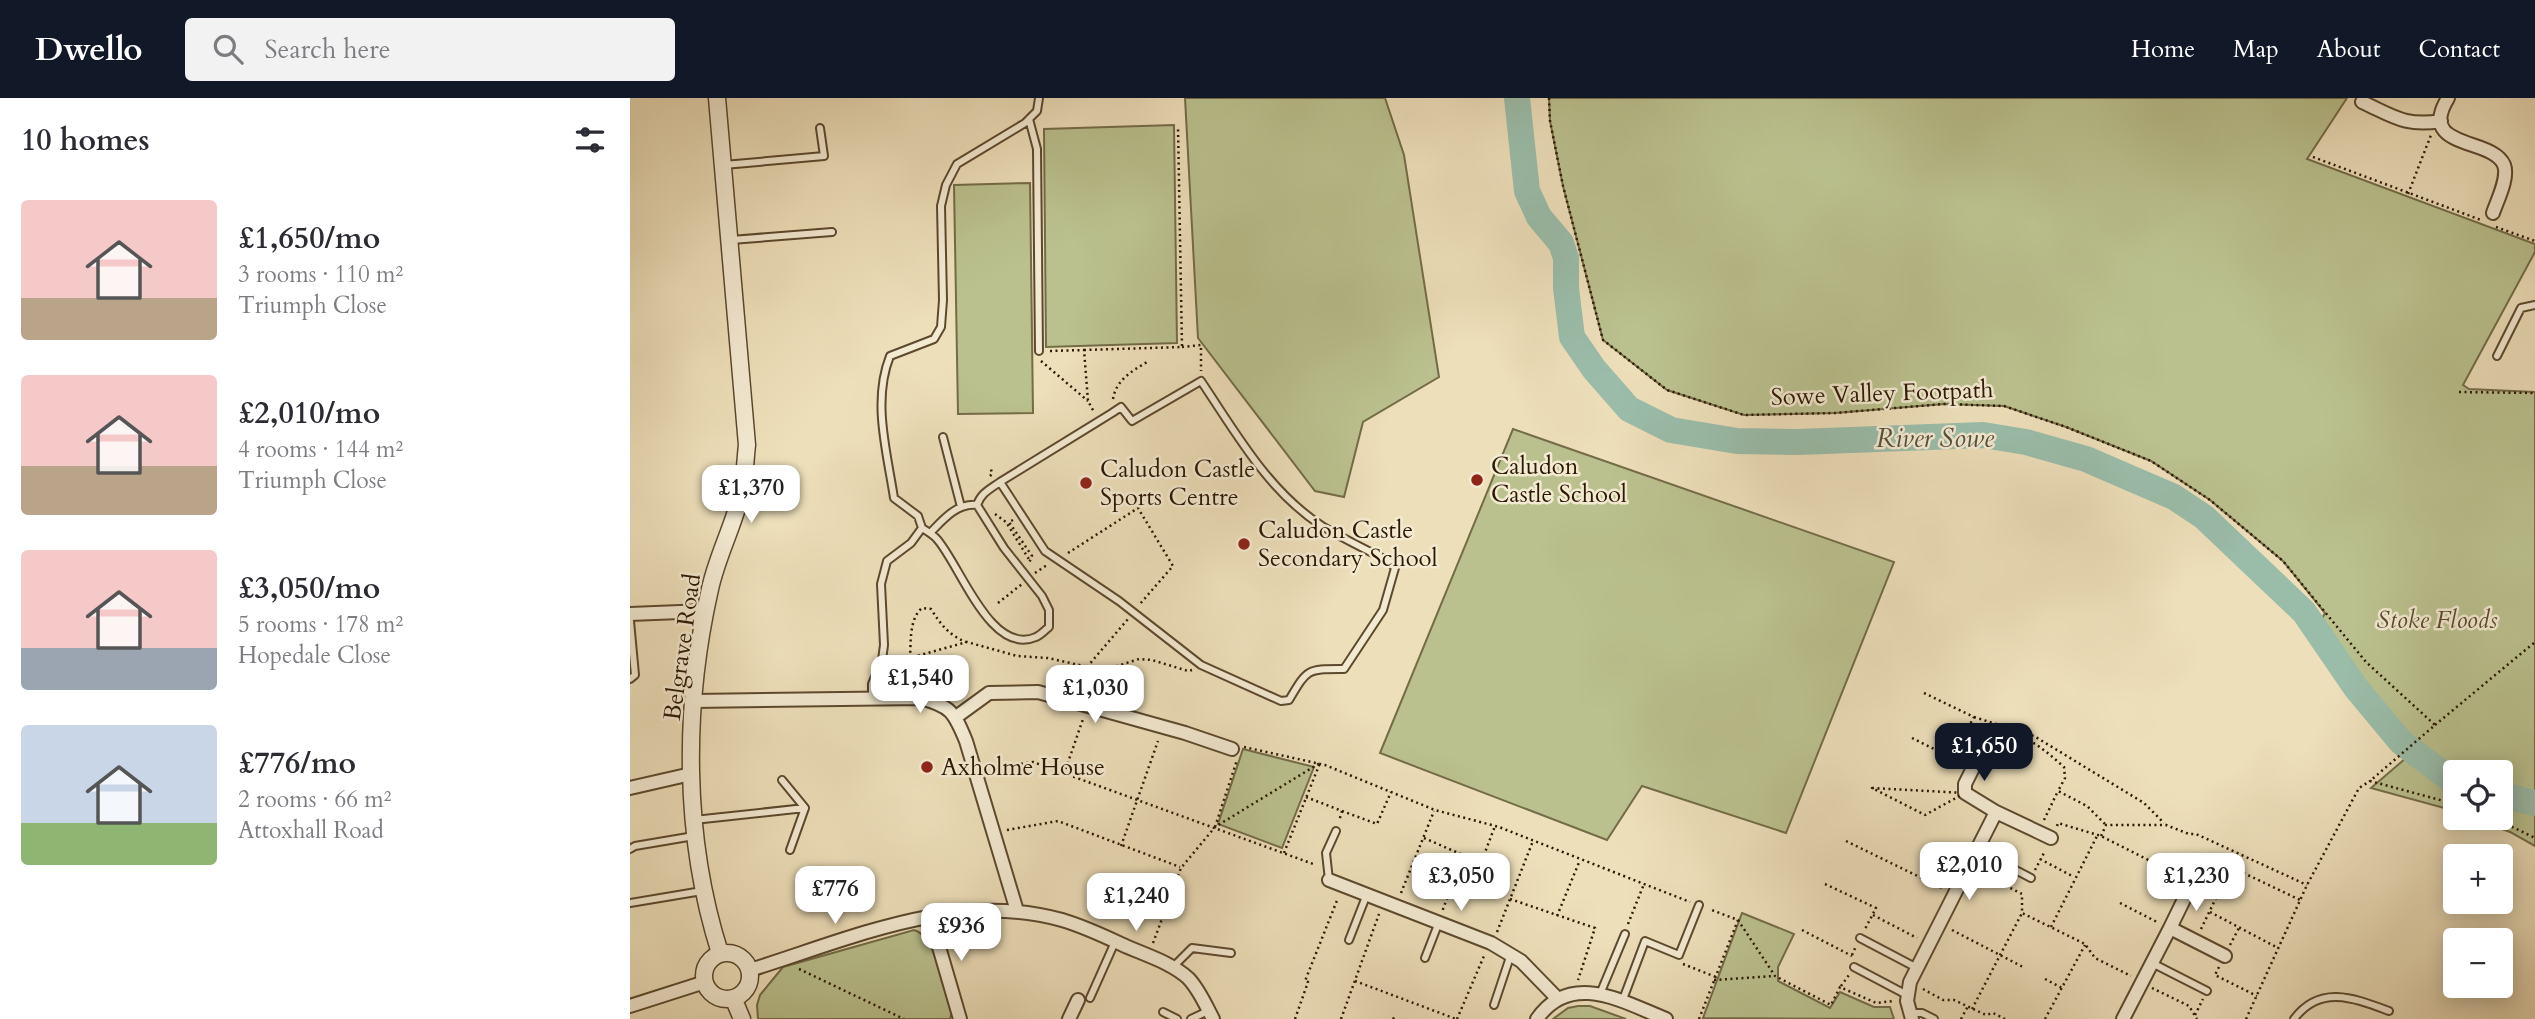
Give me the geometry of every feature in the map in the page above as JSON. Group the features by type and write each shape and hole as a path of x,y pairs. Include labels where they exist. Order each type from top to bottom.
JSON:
{"street":[{"name":"Belgrave Road","path":"717,98 747,444 740,497 714,573 705,611 694,701 691,774 693,828 704,891 720,953"},
{"path":"2437,121 2448,98"},
{"path":"2362,102 2407,123 2437,121"},
{"path":"2437,121 2454,138 2489,151 2504,164 2505,177 2493,213"},
{"path":"630,614 705,611"},
{"path":"956,717 989,693 1038,692 1237,748"},
{"path":"694,701 920,698 943,704 956,717 1017,911"},
{"path":"1981,752 1965,784 1968,797 2051,838"},
{"path":"630,788 691,774"},
{"path":"1909,1007 1917,968 1996,812"},
{"path":"1329,880 1490,943 1511,954 1532,971 1558,999"},
{"path":"2123,1019 2192,883"},
{"path":"750,970 930,916 973,909 1017,911 1073,923 1171,968 1188,978 1210,1015"},
{"path":"930,916 960,1019"},
{"path":"2169,928 2225,956"},
{"path":"720,953 738,956 750,970 746,990 734,1000 718,998 705,982 708,962 720,953"},
{"path":"630,1006 705,982"},
{"path":"1537,1019 1543,1010 1558,999 1574,994 1601,994 1666,1019"},
{"path":"1069,1019 1084,999"},
{"path":"734,1000 741,1019"}],"lane":[{"path":"933,535 949,514 967,504 976,505 1003,548 1042,596 1049,610 1049,627 1037,637 1022,640 997,628 983,612 933,535 922,528 918,516 894,498 881,411 887,365 891,356 934,339 941,327 941,206 946,185 957,164 1037,111 1039,98"},
{"path":"1028,119 1037,149 1039,351"},
{"path":"722,165 824,156 820,128"},
{"path":"729,240 832,232"},
{"path":"2497,356 2521,308 2535,305"},
{"path":"976,505 984,493 1000,482 1121,407 1132,421 1201,381 1255,463 1289,498 1321,525 1390,562 1395,568 1383,610 1343,669 1315,669 1304,675 1289,700 1281,701 1200,665 1133,612 1045,551 1000,482"},
{"path":"943,437 961,507"},
{"path":"872,699 872,684 882,660 884,645 881,584 887,561 911,543 922,528"},
{"path":"630,621 635,675 630,679"},
{"path":"782,780 805,808"},
{"path":"630,849 693,828 805,808"},
{"path":"790,850 805,808"},
{"path":"1329,880 1326,853 1336,831"},
{"path":"1977,850 2031,878"},
{"path":"630,903 704,891"},
{"path":"1349,940 1367,894"},
{"path":"1622,1002 1645,941 1679,955 1699,905"},
{"path":"1425,958 1439,922"},
{"path":"1601,994 1625,934"},
{"path":"1860,938 1917,968"},
{"path":"1084,999 1115,942"},
{"path":"1171,968 1192,948 1231,953"},
{"path":"1494,1005 1511,954"},
{"path":"2152,964 2207,991"},
{"path":"1854,967 1909,1007 1934,1019"},
{"path":"2294,1019 2306,1005 2322,998 2358,1000 2389,1010"},
{"path":"1163,1012 1177,1019"},
{"path":"1191,1019 1210,1015"}],"path":[{"name":"Sowe Valley Footpath","path":"1549,98 1550,121 1563,186 1603,340 1667,390 1744,415 1835,413 1944,404 2004,406 2151,461 2210,500 2283,561 2366,662 2435,725"},
{"path":"2408,194 2437,121"},
{"path":"1178,127 1182,347"},
{"path":"2314,157 2535,241"},
{"path":"1099,421 1088,401 1040,360 1039,351 1201,345 1201,381"},
{"path":"1084,350 1088,401"},
{"path":"1112,413 1114,393 1120,382 1147,362"},
{"path":"2459,392 2535,394"},
{"path":"984,493 989,509 1006,522 1030,561"},
{"path":"1037,572 1138,508 1173,566 1133,612"},
{"path":"998,603 1014,590"},
{"path":"910,658 913,624 922,608 931,609 943,628 954,637 1017,656 1048,658 1087,667 1111,668 1139,659 1152,660 1188,671 1200,665"},
{"path":"1087,667 1129,619"},
{"path":"884,675 910,658 967,642"},
{"path":"2245,1019 2307,885 2359,788 2535,642"},
{"path":"1924,692 1974,717 2034,736 2144,803 2166,825"},
{"path":"1064,775 1088,706"},
{"path":"1974,717 1960,743 1981,752 1992,738 2015,736 2032,740 2064,767 2065,778 2038,832"},
{"path":"1121,846 1162,727"},
{"path":"1913,738 1973,768"},
{"path":"1215,827 1237,748 1320,763 1435,810 1495,826 1738,920 1775,976"},
{"path":"978,780 1026,762 1033,762 1322,867 1329,880"},
{"path":"1284,853 1320,763"},
{"path":"1147,957 1181,868 1215,827 1320,763"},
{"path":"2370,781 2443,801"},
{"path":"1872,788 1912,790 1965,793 1924,815 1872,788"},
{"path":"1306,797 1377,824 1391,792"},
{"path":"2058,792 2087,806 2106,825 2166,825 2196,834 2307,885"},
{"path":"1340,1019 1390,903 1435,810"},
{"path":"1336,831 1342,811"},
{"path":"994,833 1058,821 1181,868"},
{"path":"1961,1019 2022,913 2022,894 2058,823 2099,836 2192,883"},
{"path":"2052,927 2106,825"},
{"path":"1423,838 1481,863 1495,826"},
{"path":"2513,827 2535,838"},
{"path":"1355,981 1457,1019 1490,943 1496,937 1533,841"},
{"path":"1846,841 1954,894"},
{"path":"1439,922 1463,855"},
{"path":"1557,916 1581,859"},
{"path":"2040,859 2076,878"},
{"path":"1969,866 2022,894"},
{"path":"2195,941 2231,867 2301,900"},
{"path":"1625,934 1644,884"},
{"path":"1679,955 1677,962 1715,978 1775,976 1831,1004 1854,967 1852,955 1876,908 1825,884"},
{"path":"1295,1019 1308,982 1306,981 1343,885"},
{"path":"1510,899 1595,928 1574,994"},
{"path":"2120,903 2169,928"},
{"path":"2210,912 2279,948"},
{"path":"2022,913 2085,944 2095,958 2189,1006 2197,1019"},
{"path":"1872,915 1929,944"},
{"path":"1699,1019 1738,920"},
{"path":"1940,923 2023,967"},
{"path":"2239,928 2215,975 2257,996"},
{"path":"1802,930 1852,955"},
{"path":"2045,1019 2085,944"},
{"path":"781,960 904,1019"},
{"path":"2045,979 2062,988"},
{"path":"1840,987 1876,1003 1909,1007 1920,988 1943,1000 1954,1000 1986,1015 1993,1013 2004,1019"}],"green space":[{"path":"1185,98 1385,98 1404,155 1439,377 1363,422 1344,497 1315,491 1198,338"},
{"name":"Stoke Floods","path":"1549,98 2347,98 2307,159 2535,244 2535,252 2463,385 2469,389 2535,392 2535,846 2505,830 2513,830 2513,760 2443,760 2443,808 2371,788 2420,746 2390,719 2365,689 2319,624 2325,613 2283,561 2210,500 2151,461 2004,406 1944,404 1835,413 1744,415 1667,390 1603,340 1563,186 1550,121"},
{"path":"1174,125 1177,343 1046,347 1044,129"},
{"path":"1030,183 1033,413 958,414 954,185"},
{"path":"1513,429 1894,562 1786,833 1642,786 1607,840 1380,753"},
{"path":"1243,749 1314,767 1282,848 1218,824"},
{"path":"1742,913 1794,934 1778,967 1778,981 1830,1008 1840,992 1874,1007 1890,1007 1894,1019 1703,1018"},
{"path":"914,930 922,934 934,953 952,1011 950,1019 758,1019 757,1005 760,995 783,967"},
{"path":"1590,1006 1626,1019 1553,1019 1568,1008"}],"waterway":[{"name":"River Sowe","path":"1517,98 1527,191 1539,217 1561,243 1566,258 1566,288 1572,337 1594,369 1629,409 1671,430 1737,441 1798,442 1983,435 2026,442 2086,459 2174,497 2204,517 2304,612 2356,688 2401,742 2443,774"},
{"name":"River Sowe","path":"2513,798 2535,803"}],"place":[{"name":"Caludon Castle School","path":"1477,480"},
{"name":"Caludon Castle Sports Centre","path":"1086,483"},
{"name":"Caludon Castle Secondary School","path":"1244,544"},
{"name":"Axholme House","path":"927,767"}]}
